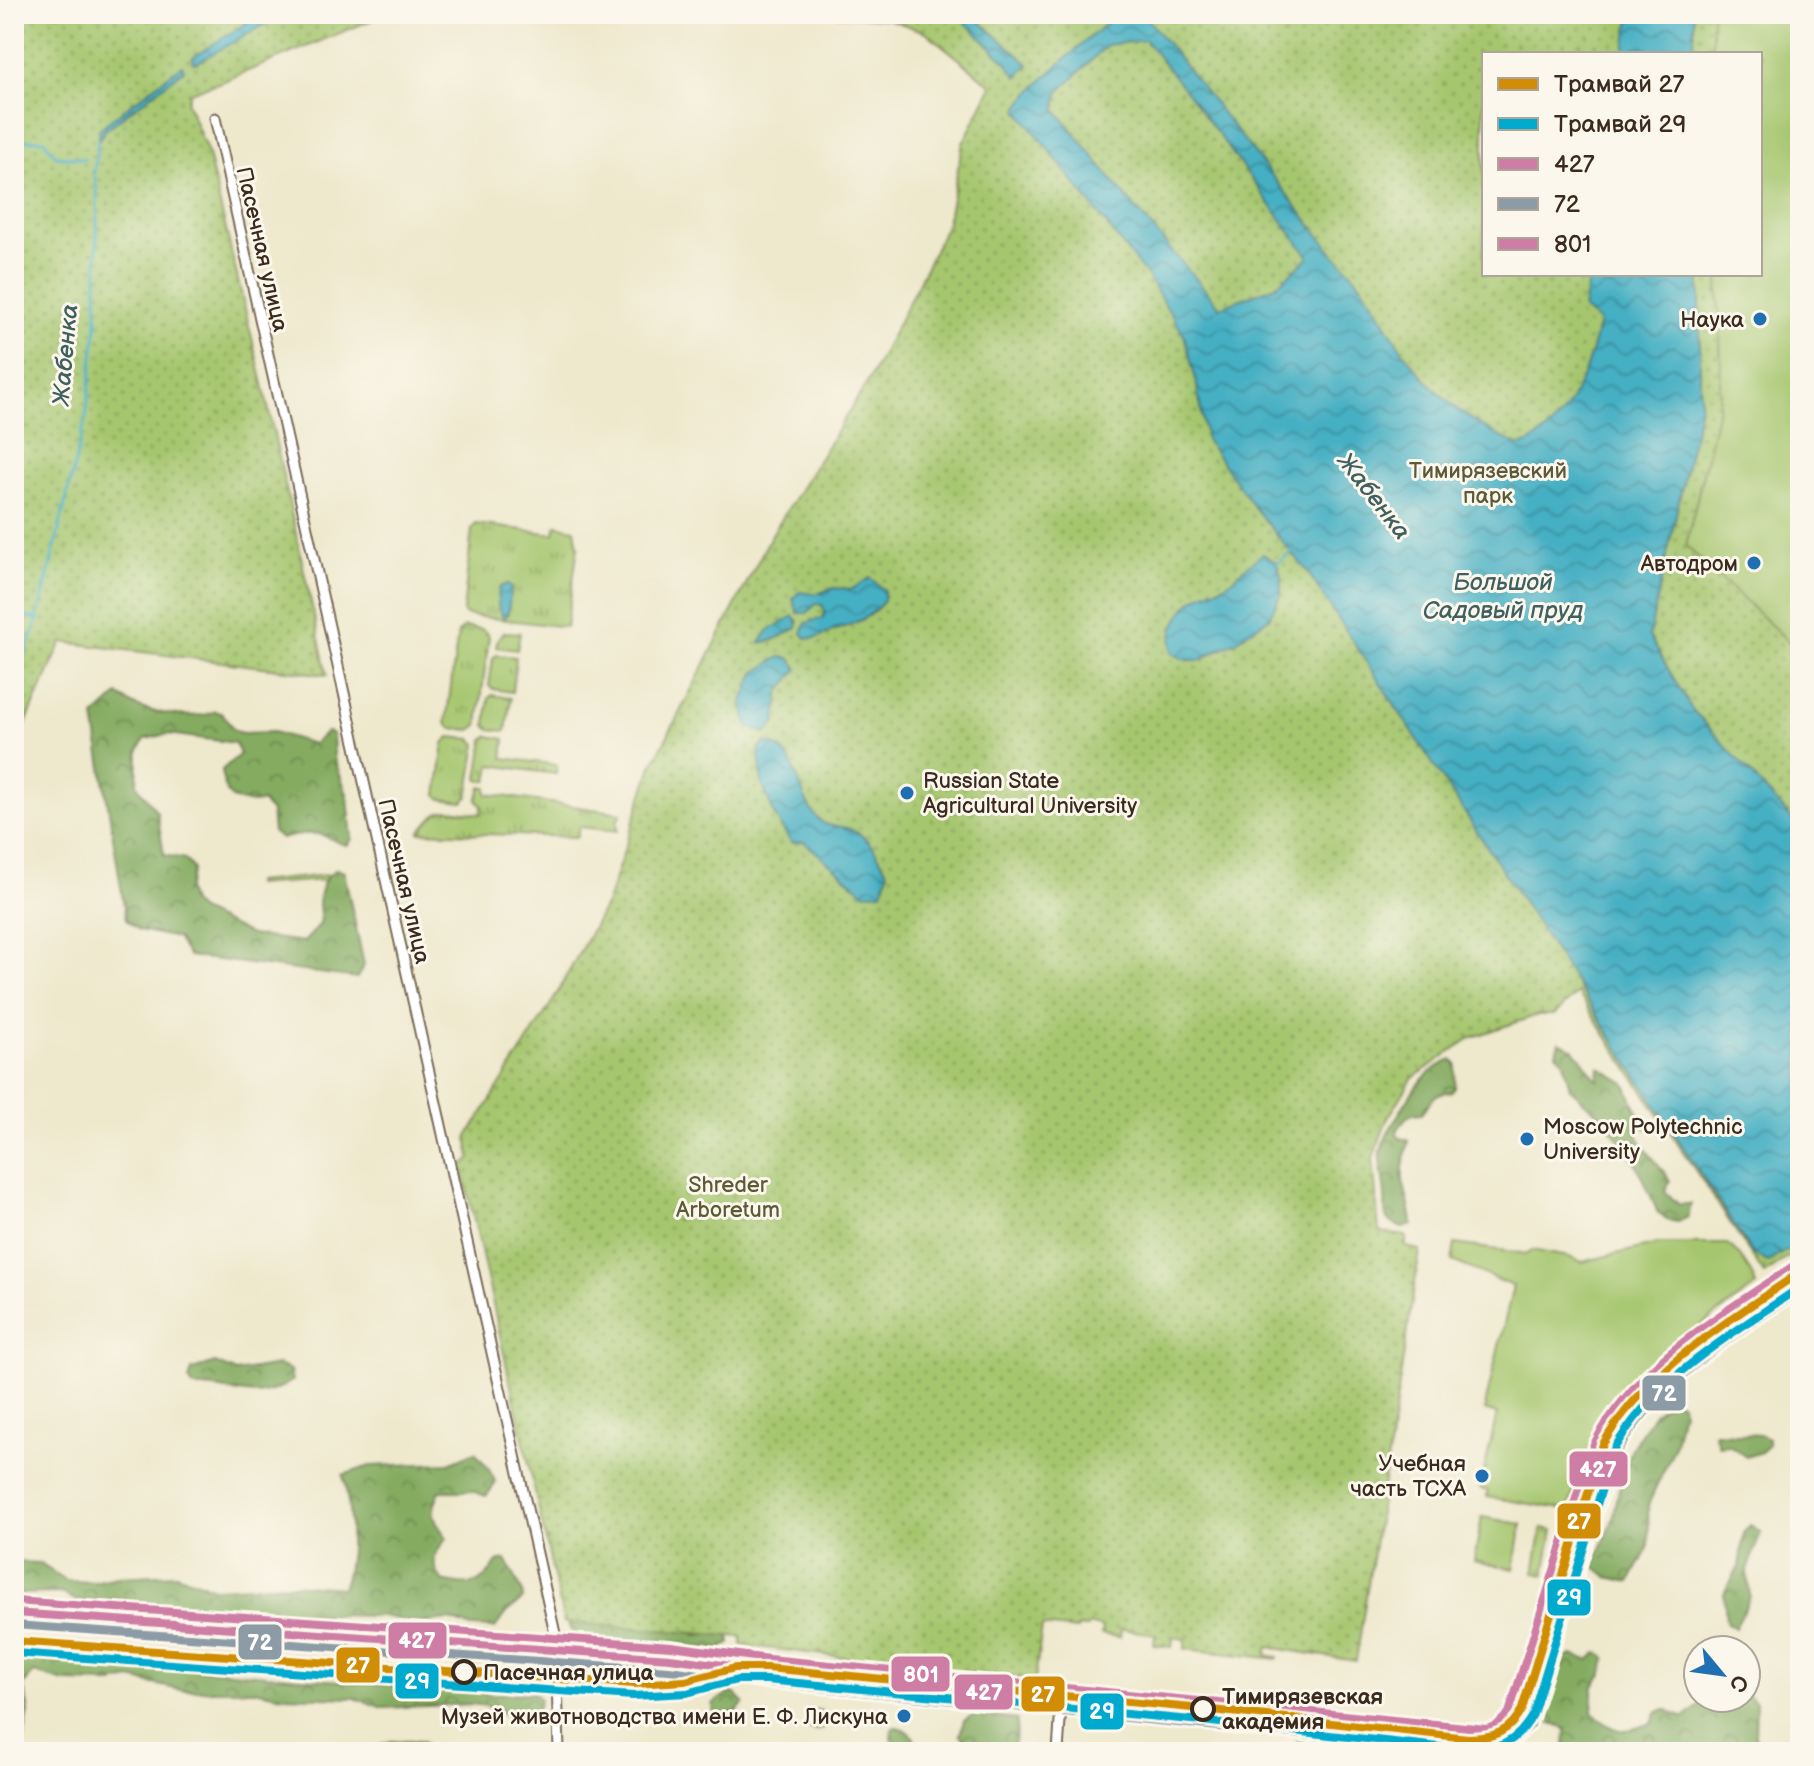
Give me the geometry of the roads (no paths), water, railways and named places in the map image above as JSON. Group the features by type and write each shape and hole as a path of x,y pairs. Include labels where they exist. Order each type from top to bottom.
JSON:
{"main road":[{"path":"670,1658 760,1679 1486,1750 1496,1746 1511,1732 1526,1707 1605,1448 1616,1426 1679,1362 1800,1276"},
{"path":"14,1613 557,1652 726,1658 1469,1732 1511,1732"}],"street":[{"name":"Пасечная улица","path":"215,118 545,1591 557,1652 559,1752"},
{"path":"1058,1752 1062,1690"},
{"path":"1511,1732 1512,1752"}],"water":[{"path":"260,14 289,14 196,63 192,62 193,57"},
{"path":"957,14 971,14 1029,64 1017,77"},
{"name":"Большой Садовый пруд","path":"1117,14 1144,14 1335,255 1355,276 1402,350 1426,380 1470,418 1520,446 1551,427 1574,395 1582,377 1599,322 1583,309 1589,276 1700,276 1700,406 1649,636 1691,708 1800,828 1800,1242 1768,1262 1753,1254 1307,571 1257,511 1206,440 1196,380 1184,335 1149,279 1018,110 1047,76","holes":["1145,40 1309,257 1276,286 1220,307 1056,110 1058,93 1107,45"]},
{"path":"1631,14 1694,14 1694,52 1624,52"},
{"path":"182,65 184,70 104,131 98,143 99,129"},
{"path":"1263,554 1277,563 1281,576 1281,594 1269,618 1238,640 1200,660 1186,660 1172,653 1174,628 1187,606 1201,595 1229,582"},
{"path":"870,578 884,590 884,601 879,607 856,622 818,637 806,638 802,633 806,623 823,618 825,611 822,605 816,604 807,613 798,613 793,599 799,592 816,594 834,588 852,589"},
{"path":"507,584 511,588 508,613 504,618 498,596 499,588"},
{"path":"793,616 798,622 797,628 774,640 760,643 768,631"},
{"path":"780,657 790,658 798,669 779,693 776,722 767,733 749,728 742,703 755,673"},
{"path":"766,742 777,747 791,762 807,804 818,819 827,825 858,833 874,848 888,873 882,892 865,893 804,842 791,843 773,812 762,783 759,750"}],"waterway":[{"path":"14,140 44,140 56,156 85,159"},
{"name":"Жабенка","path":"14,680 35,629 86,417 97,323 97,190 94,173 98,140"},
{"path":"1277,563 1292,552"},
{"path":"14,614 38,619"}],"tram line":[{"name":"27","path":"14,1641 634,1684 685,1681 735,1668 767,1668 1203,1709 1468,1738 1486,1737 1506,1728 1522,1709 1603,1444 1621,1417 1666,1369 1800,1272"},
{"name":"29","path":"14,1653 633,1696 687,1693 737,1680 766,1680 1202,1721 1467,1750 1488,1749 1514,1738 1533,1714 1614,1449 1631,1423 1673,1378 1723,1339 1800,1287"}],"place":[{"name":"Наука","path":"1760,319"},
{"name":"Автодром","path":"1754,563"},
{"name":"Russian State Agricultural University","path":"907,793"},
{"name":"Moscow Polytechnic University","path":"1527,1139"},
{"name":"Учебная часть ТСХА","path":"1482,1476"},
{"name":"Пасечная улица","path":"464,1672"},
{"name":"Тимирязевская академия","path":"1203,1709"},
{"name":"Музей животноводства имени Е. Ф. Лискуна","path":"904,1716"}],"park label":[{"name":"Тимирязевский парк","path":"1488,482"},
{"name":"Shreder Arboretum","path":"728,1196"}]}
